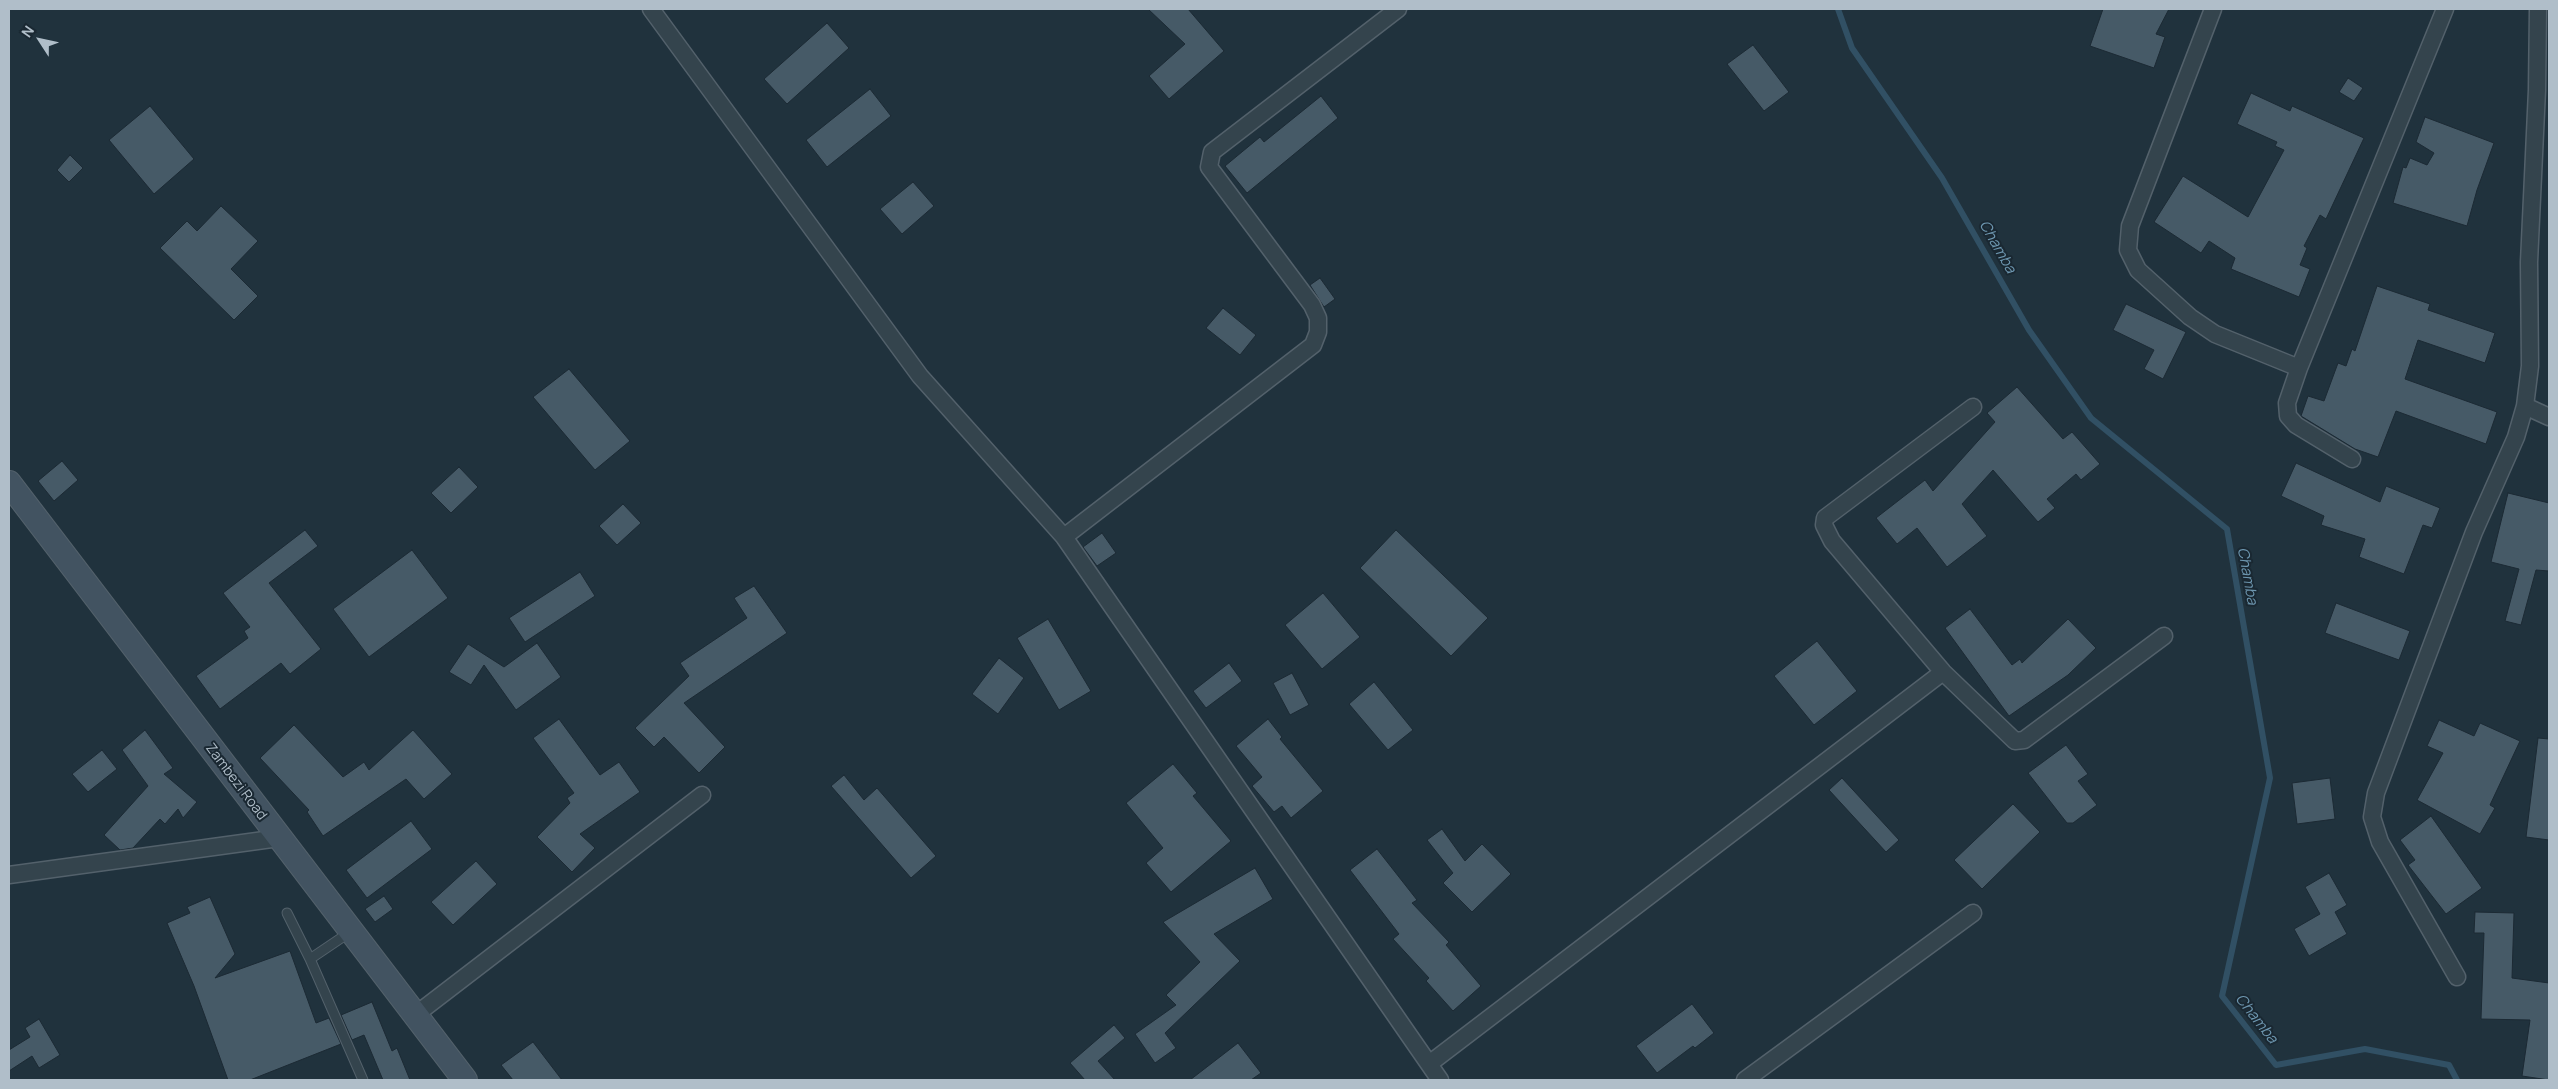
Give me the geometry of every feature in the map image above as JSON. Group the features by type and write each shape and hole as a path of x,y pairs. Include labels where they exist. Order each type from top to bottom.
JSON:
{"main road":[{"name":"Zambezi Road","path":"9,483 414,1016 465,1080"}],"street":[{"path":"651,9 920,376 1064,537 1440,1080"},
{"path":"1064,537 1313,345 1318,332 1318,318 1312,304 1209,167 1212,152 1398,9"},
{"path":"2213,9 2130,226 2128,250 2138,270 2190,317 2215,334 2299,368"},
{"path":"2352,459 2296,425 2288,416 2286,403 2445,9"},
{"path":"2457,977 2380,842 2372,817 2376,793 2474,532 2516,437 2525,406 2530,366 2529,262 2537,90 2538,9"},
{"path":"2525,406 2549,417"},
{"path":"1973,407 1825,518 1824,526 1832,541 1943,672 2015,741 2024,740 2164,636"},
{"path":"1429,1064 1943,672"},
{"path":"414,1016 702,795"},
{"path":"9,875 279,838"},
{"path":"1745,1080 1973,913"}],"lane":[{"path":"287,914 310,959 363,1080"},
{"path":"310,959 350,932"}],"building":[{"path":"1148,9 1188,9 1224,51 1169,99 1149,76 1185,44"},
{"path":"2103,9 2169,9 2156,34 2165,37 2154,68 2090,46"},
{"path":"827,23 849,48 787,104 764,79"},
{"path":"1753,45 1789,92 1764,111 1727,64"},
{"path":"2348,78 2363,88 2354,101 2339,92"},
{"path":"870,89 891,116 827,167 806,140"},
{"path":"2251,93 2290,111 2292,106 2364,138 2326,219 2320,215 2304,246 2307,248 2300,265 2310,269 2299,297 2231,269 2235,258 2209,241 2201,253 2154,222 2183,176 2248,217 2284,150 2275,146 2277,142 2237,124"},
{"path":"1321,96 1338,118 1247,193 1225,166 1260,137 1264,142"},
{"path":"150,106 194,159 154,194 109,140"},
{"path":"2425,117 2494,143 2477,190 2467,226 2393,203 2403,167 2406,168 2410,158 2427,165 2434,153 2416,142"},
{"path":"70,155 83,168 69,182 57,170"},
{"path":"913,182 934,206 902,234 880,209"},
{"path":"221,206 258,241 231,269 258,296 234,320 160,248 187,221 197,231"},
{"path":"1320,278 1335,299 1324,307 1310,285"},
{"path":"2377,286 2430,304 2428,310 2495,333 2485,363 2418,340 2405,379 2497,412 2486,444 2396,411 2378,457 2355,449 2301,416 2308,396 2324,401 2338,363 2346,366 2352,349 2355,351"},
{"path":"2126,304 2186,332 2163,379 2144,369 2154,350 2113,330"},
{"path":"1223,308 1256,335 1240,355 1206,328"},
{"path":"569,369 630,441 595,470 533,397"},
{"path":"2017,387 2063,439 2072,432 2100,464 2081,480 2076,474 2047,499 2055,508 2038,522 1993,470 1962,504 1987,536 1947,567 1917,528 1897,544 1876,518 1925,480 1933,491 1995,422 1987,413"},
{"path":"62,461 78,480 54,501 38,481"},
{"path":"2296,463 2380,502 2386,486 2440,508 2432,528 2423,525 2404,574 2359,557 2365,539 2321,525 2324,516 2281,496"},
{"path":"459,467 478,487 451,513 431,493"},
{"path":"2508,493 2549,503 2549,571 2536,570 2521,625 2505,621 2519,569 2491,562"},
{"path":"623,504 641,523 617,545 599,526"},
{"path":"305,530 318,546 269,583 321,649 290,674 281,663 220,709 196,676 248,638 244,631 250,627 223,593"},
{"path":"1396,530 1488,618 1451,656 1360,568"},
{"path":"1102,533 1116,553 1097,566 1083,547"},
{"path":"412,550 448,598 369,657 333,609"},
{"path":"580,572 595,596 525,642 509,618"},
{"path":"754,586 787,633 684,703 725,747 699,773 664,737 654,747 635,728 689,676 680,663 747,618 734,598"},
{"path":"1323,593 1360,637 1322,669 1285,625"},
{"path":"2336,603 2410,631 2399,660 2325,633"},
{"path":"1970,609 2012,665 2020,659 2022,663 2068,619 2096,648 2068,675 2009,716 1945,628"},
{"path":"1048,619 1091,691 1059,710 1017,638"},
{"path":"1817,641 1857,691 1814,725 1774,676"},
{"path":"537,643 561,677 516,710 484,665 471,685 449,672 468,644 504,667"},
{"path":"999,658 1024,678 998,714 972,694"},
{"path":"1229,663 1242,681 1206,708 1193,691"},
{"path":"1292,673 1309,705 1290,715 1273,683"},
{"path":"1374,682 1413,730 1388,750 1349,704"},
{"path":"559,719 600,775 619,762 640,792 580,834 595,848 572,872 537,837 570,803 567,798 574,793 533,738"},
{"path":"1268,719 1282,737 1280,739 1323,791 1291,818 1282,806 1274,812 1252,786 1262,777 1236,746"},
{"path":"2439,720 2474,736 2480,723 2520,741 2490,805 2495,808 2480,834 2417,800 2443,753 2427,746"},
{"path":"294,725 343,777 364,762 369,770 413,730 452,774 424,799 406,779 323,836 307,812 309,810 260,758"},
{"path":"145,730 173,768 164,774 197,802 183,818 178,809 165,824 160,819 133,848 120,850 104,835 148,786 122,750"},
{"path":"2538,738 2549,739 2549,840 2526,837"},
{"path":"2066,745 2088,774 2078,781 2097,805 2073,823 2067,823 2028,773"},
{"path":"102,750 117,769 88,792 72,774"},
{"path":"1173,764 1197,793 1193,796 1231,841 1171,892 1146,863 1163,848 1126,803"},
{"path":"844,775 864,800 877,788 936,856 911,878 831,786"},
{"path":"1842,778 1899,840 1886,852 1829,790"},
{"path":"2330,778 2335,819 2297,824 2292,783"},
{"path":"2013,804 2040,832 1982,889 1954,860"},
{"path":"2431,816 2482,888 2446,914 2408,865 2415,860 2400,840"},
{"path":"411,821 432,849 367,898 346,870"},
{"path":"1442,829 1465,861 1482,844 1511,874 1472,912 1443,883 1453,873 1427,840"},
{"path":"1377,849 1417,900 1412,903 1449,942 1446,945 1481,986 1453,1011 1426,981 1429,978 1393,939 1399,934 1350,870"},
{"path":"476,861 497,884 453,925 431,902"},
{"path":"1255,868 1273,899 1214,934 1240,961 1165,1033 1176,1048 1155,1063 1135,1034 1176,1005 1166,995 1200,962 1163,922"},
{"path":"2329,873 2347,905 2335,912 2347,934 2309,956 2294,929 2320,914 2305,887"},
{"path":"384,896 393,909 375,922 365,909"},
{"path":"210,897 235,954 215,978 290,951 316,1023 329,1018 341,1044 250,1080 228,1080 194,986 167,923 190,913 187,907"},
{"path":"2475,912 2514,913 2512,978 2549,983 2549,1080 2522,1076 2530,1020 2481,1019 2484,933 2474,933"},
{"path":"372,1002 392,1051 397,1048 410,1080 383,1080 364,1035 352,1040 341,1015"},
{"path":"1692,1004 1714,1033 1657,1073 1636,1046"},
{"path":"39,1019 60,1055 39,1068 32,1056 9,1071 9,1050 30,1037 25,1028"},
{"path":"1114,1025 1125,1038 1098,1061 1115,1080 1085,1080 1070,1063"},
{"path":"533,1042 562,1080 513,1080 501,1065"},
{"path":"1238,1043 1261,1073 1251,1080 1190,1080"}],"waterway":[{"name":"Chamba","path":"1838,9 1852,48 1942,178 2029,330 2091,418 2227,529 2270,778 2222,996 2276,1065 2365,1049 2449,1065 2457,1080"}]}
